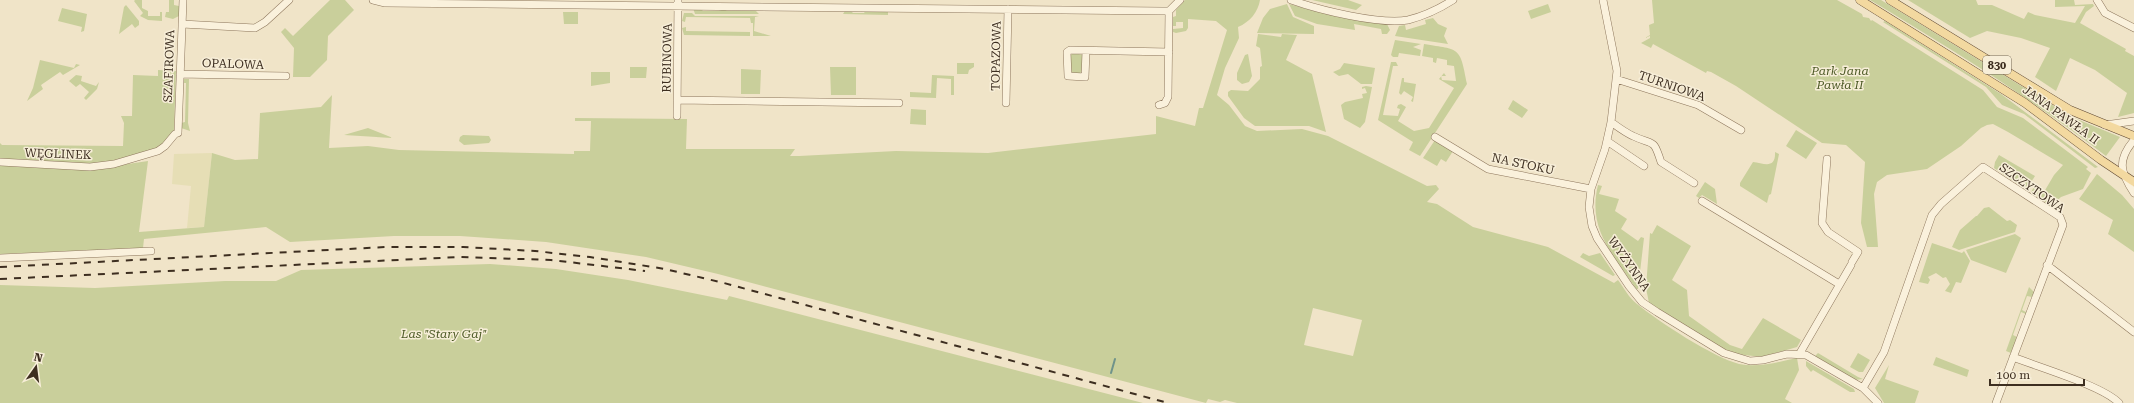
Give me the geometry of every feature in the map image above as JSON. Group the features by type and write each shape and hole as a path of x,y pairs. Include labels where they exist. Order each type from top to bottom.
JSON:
{"main road":[{"name":"JANA PAWŁA II","path":"1860,0 2025,103 2124,175"},
{"name":"JANA PAWŁA II","path":"1890,0 2070,110 2134,136"},
{"name":"830","path":"2124,175 2134,182"}],"street":[{"name":"SZAFIROWA","path":"178,133 183,0"},
{"path":"182,24 255,28 265,22 289,0"},
{"path":"373,0 385,3 678,3 1170,11"},
{"path":"1159,105 1165,103 1168,97 1170,11 1180,0"},
{"path":"1291,0 1356,16 1393,21 1407,20 1430,13 1453,0"},
{"name":"WYŻYNNA","path":"1603,0 1615,55 1616,79 1607,142 1591,189 1590,217 1597,238 1629,286 1642,302 1730,356 1756,361 1800,353"},
{"path":"2097,0 2105,13 2134,28"},
{"name":"RUBINOWA","path":"677,116 678,3"},
{"name":"TOPAZOWA","path":"1006,103 1008,9"},
{"path":"1086,51 1085,77 1068,76 1067,52 1086,51 1169,52"},
{"name":"OPALOWA","path":"180,74 286,76"},
{"name":"TURNIOWA","path":"1616,79 1693,103 1741,130"},
{"path":"677,100 899,103"},
{"path":"2105,125 2134,121"},
{"path":"1611,122 1633,136 1656,145 1661,162 1694,183"},
{"name":"WĘGLINEK","path":"0,162 90,167 114,164 158,151 175,134 178,133"},
{"name":"NA STOKU","path":"1435,137 1488,169 1591,189"},
{"path":"2134,140 2123,156 2124,175 2134,193"},
{"path":"1607,142 1644,166"},
{"path":"1827,159 1822,223 1828,232 1858,252 1800,353 1812,358 1863,388 1878,403"},
{"name":"SZCZYTOWA","path":"1863,388 1884,352 1932,215 1941,204 1983,167 2060,218 2063,225 1996,403"},
{"path":"1702,202 1839,284"},
{"path":"0,258 151,251"},
{"path":"2047,265 2134,332"},
{"path":"2013,357 2092,387 2114,398 2119,403"}],"shaded area":[{"path":"212,153 204,227 187,228 191,186 172,184 174,154"}],"green space":[{"path":"142,0 142,8 148,11 148,16 160,16 160,12 162,12 162,21 148,20 140,16 143,13 134,1"},
{"path":"169,0 174,0 174,5 179,6 179,16 173,19 165,17 166,12 169,12"},
{"path":"330,0 345,0 354,10 328,36 327,60 310,77 293,77 294,48 281,32 285,28 293,36"},
{"path":"1185,0 1260,0 1253,16 1238,27 1239,38 1225,68 1217,95 1229,105 1245,126 1257,131 1302,129 1328,136 1427,186 1436,185 1439,189 1427,202 1437,204 1473,227 1548,247 1614,283 1618,280 1637,304 1686,338 1728,360 1739,364 1753,365 1768,364 1797,358 1799,370 1785,399 1792,403 1237,403 1225,400 1220,402 1208,399 1206,403 718,274 646,257 546,242 460,236 394,236 290,242 266,227 144,239 143,248 0,254 0,143 2,145 123,146 124,123 121,116 132,116 133,75 158,76 158,70 176,71 174,132 161,149 146,151 123,160 121,165 148,161 139,232 204,227 212,153 235,160 258,159 260,113 321,107 332,95 329,148 368,146 399,150 574,154 574,151 590,151 591,121 575,121 575,118 687,119 686,149 795,149 790,156 896,151 988,153 1156,134 1156,116 1195,126 1199,108 1203,108 1227,30 1216,21 1188,19 1188,28 1186,31 1176,33 1173,32 1173,29 1183,28 1183,22 1176,22 1176,26 1173,26 1173,17 1176,16 1176,10","holes":["1313,308 1362,320 1353,356 1304,345"]},
{"path":"1312,0 1348,0 1362,5 1356,10"},
{"name":"Park Jana Pawła II","path":"1652,0 1837,0 1862,14 1863,17 1869,18 1871,21 1872,20 1983,90 1997,107 2023,118 2088,167 2086,169 2091,173 2083,189 2061,197 2051,206 2031,192 2034,187 2044,192 2054,175 2063,165 1993,124 1987,125 1981,128 1961,146 1927,169 1887,175 1877,182 1874,194 1878,247 1867,247 1861,223 1865,162 1846,145 1822,143 1736,86 1711,72 1707,71 1706,73 1653,44 1651,48 1641,43 1650,38 1650,36 1645,38 1650,35 1649,25 1654,23"},
{"path":"1870,0 1881,0 2072,117 2120,137 2106,156 2020,94"},
{"path":"1908,0 1976,0 1978,5 1992,5 2024,19 2028,12 2035,15 2075,23 2085,6 2055,7 2055,0 2074,0 2075,5 2093,4 2094,6 2086,12 2080,23 2126,49 2125,51 2134,56 2134,113 2118,117 2127,93 2095,70 2070,58 2056,91 2035,77 2050,48 2021,38 1987,31 1970,38"},
{"path":"1287,4 1293,17 1314,26 1314,34 1257,33 1263,18 1270,9"},
{"path":"1289,4 1315,11 1387,24 1390,30 1387,34 1382,34 1381,29 1354,24 1355,30 1317,24 1295,16"},
{"path":"1548,4 1551,12 1531,19 1528,11"},
{"path":"126,5 139,21 139,25 135,28 132,24 119,34 124,7"},
{"path":"62,8 87,14 84,31 81,32 82,27 58,21"},
{"path":"693,8 700,8 703,11 719,11 724,9 727,11 749,11 754,9 759,14 695,14"},
{"path":"850,10 853,13 864,13 866,10 888,11 888,15 843,14 845,11"},
{"path":"563,12 578,12 578,24 564,24"},
{"path":"684,13 692,13 695,16 759,16 755,17 754,31 771,36 753,36 753,23 751,23 750,18 686,17 685,22 682,21"},
{"path":"1433,18 1438,24 1447,28 1444,36 1448,44 1395,36 1399,26 1405,25 1406,30 1426,24 1425,20"},
{"path":"1885,21 2001,94 2098,167 2095,168 2024,114 2002,105 1986,87 1883,22"},
{"path":"686,27 686,31 750,32 750,36 684,35 682,28"},
{"path":"1258,34 1281,37 1282,34 1297,35 1286,60 1312,74 1326,132 1309,126 1255,126 1244,118 1228,96 1228,92 1231,90 1248,91 1260,79 1260,67 1262,66 1260,48 1256,46"},
{"path":"1395,40 1421,44 1413,47 1421,50 1420,56 1399,53 1398,57 1393,57 1391,55"},
{"path":"1424,44 1445,47 1456,52 1460,56 1467,84 1420,156 1409,150 1413,142 1378,120 1391,62 1396,62 1398,66 1393,66 1383,115 1398,116 1400,109 1397,108 1398,105 1401,104 1406,107 1398,121 1414,131 1429,128 1454,88 1439,79 1441,76 1442,80 1456,81 1454,66 1447,65 1447,60 1437,58 1436,63 1433,62 1433,58 1422,56"},
{"path":"1073,53 1084,55 1083,70 1079,74 1072,74 1070,71 1071,55"},
{"path":"1248,54 1252,76 1249,82 1242,84 1237,80 1237,73 1245,55"},
{"path":"40,60 74,68 76,64 80,65 63,75 60,72 41,85 43,89 27,101 33,88"},
{"path":"957,63 974,63 974,67 969,70 968,74 957,74"},
{"path":"1344,63 1375,68 1372,84 1361,84 1348,74 1339,76 1333,72 1340,69"},
{"path":"630,67 647,67 646,78 630,78"},
{"path":"830,67 856,67 856,95 831,95"},
{"path":"741,69 761,70 760,94 741,94"},
{"path":"591,72 610,72 610,83 591,86"},
{"path":"76,75 82,76 81,81 96,86 99,82 97,89 86,100 84,98 89,92 80,84 76,87 69,81"},
{"path":"932,75 954,76 954,95 951,95 951,79 937,78 936,98 910,97 910,92 931,93"},
{"path":"1402,78 1404,78 1404,82 1416,84 1413,102 1411,101 1413,97 1404,91 1401,95 1399,93"},
{"path":"182,79 189,79 188,123 190,131 181,128 181,123 185,122 186,83 182,83"},
{"path":"1362,87 1372,87 1365,122 1360,128 1344,119 1341,105 1345,102 1363,98 1362,94 1367,93 1365,88 1362,89"},
{"path":"1513,100 1528,110 1522,118 1508,109"},
{"path":"911,109 926,110 926,125 910,124"},
{"path":"368,128 393,138 344,135"},
{"path":"1796,130 1817,143 1806,159 1786,146"},
{"path":"463,135 489,136 491,140 489,143 464,145 459,141 460,137"},
{"path":"1435,140 1453,151 1446,162 1441,159 1437,166 1423,158"},
{"path":"1775,152 1779,154 1771,194 1769,195 1767,203 1740,186 1740,183 1753,162 1765,164 1771,163 1775,158"},
{"path":"1999,155 2035,176 2026,190 1994,168 1995,162"},
{"path":"2097,174 2122,195 2134,209 2134,252 2108,234 2113,220 2079,199"},
{"path":"1705,182 1715,189 1717,204 1702,195 1699,198 1696,196"},
{"path":"1598,185 1602,186 1599,194 1619,199 1615,211 1627,219 1621,229 1638,241 1641,237 1644,238 1638,289 1636,289 1611,252 1599,228 1596,215"},
{"path":"1989,207 2007,221 2010,220 2017,225 2015,232 1959,250 1952,247 1960,230 1984,208"},
{"path":"1657,225 1691,246 1672,280 1687,290 1689,316 1730,345 1742,349 1763,318 1801,340 1797,347 1762,357 1735,354 1722,348 1649,303 1646,288 1650,233 1652,234"},
{"path":"2015,234 2021,238 2006,273 1971,260 1966,250"},
{"path":"1932,243 1962,253 1964,251 1970,261 1961,283 1956,282 1951,293 1945,291 1950,284 1946,277 1943,278 1936,273 1928,277 1930,280 1928,284 1919,282"},
{"path":"1583,253 1589,256 1600,253 1615,275 1613,276 1580,257"},
{"name":"Las \"Stary Gaj\"","path":"490,264 556,269 628,280 727,300 729,296 1143,403 0,403 0,285 95,288 225,281 276,281 301,270"},
{"path":"2029,287 2034,292 2032,297 2027,296 2022,310 2026,312 2026,314 2021,312 2013,335 2017,337 2011,353 2006,351"},
{"path":"1818,353 1863,379 1855,380 1815,356"},
{"path":"1858,353 1870,360 1863,372 1859,372 1850,367"},
{"path":"1936,357 1969,370 1967,377 1933,365"},
{"path":"1806,361 1854,389 1855,392 1850,392 1813,370 1811,372 1806,366"},
{"path":"1889,365 1885,379 1919,391 1915,403 1884,403 1875,388"}],"waterway":[{"path":"1111,373 1115,359"}],"railway":[{"path":"0,267 386,247 463,247 535,251 590,257 665,269 724,283 1168,403"},
{"path":"0,279 460,257 551,260 645,271"}]}
